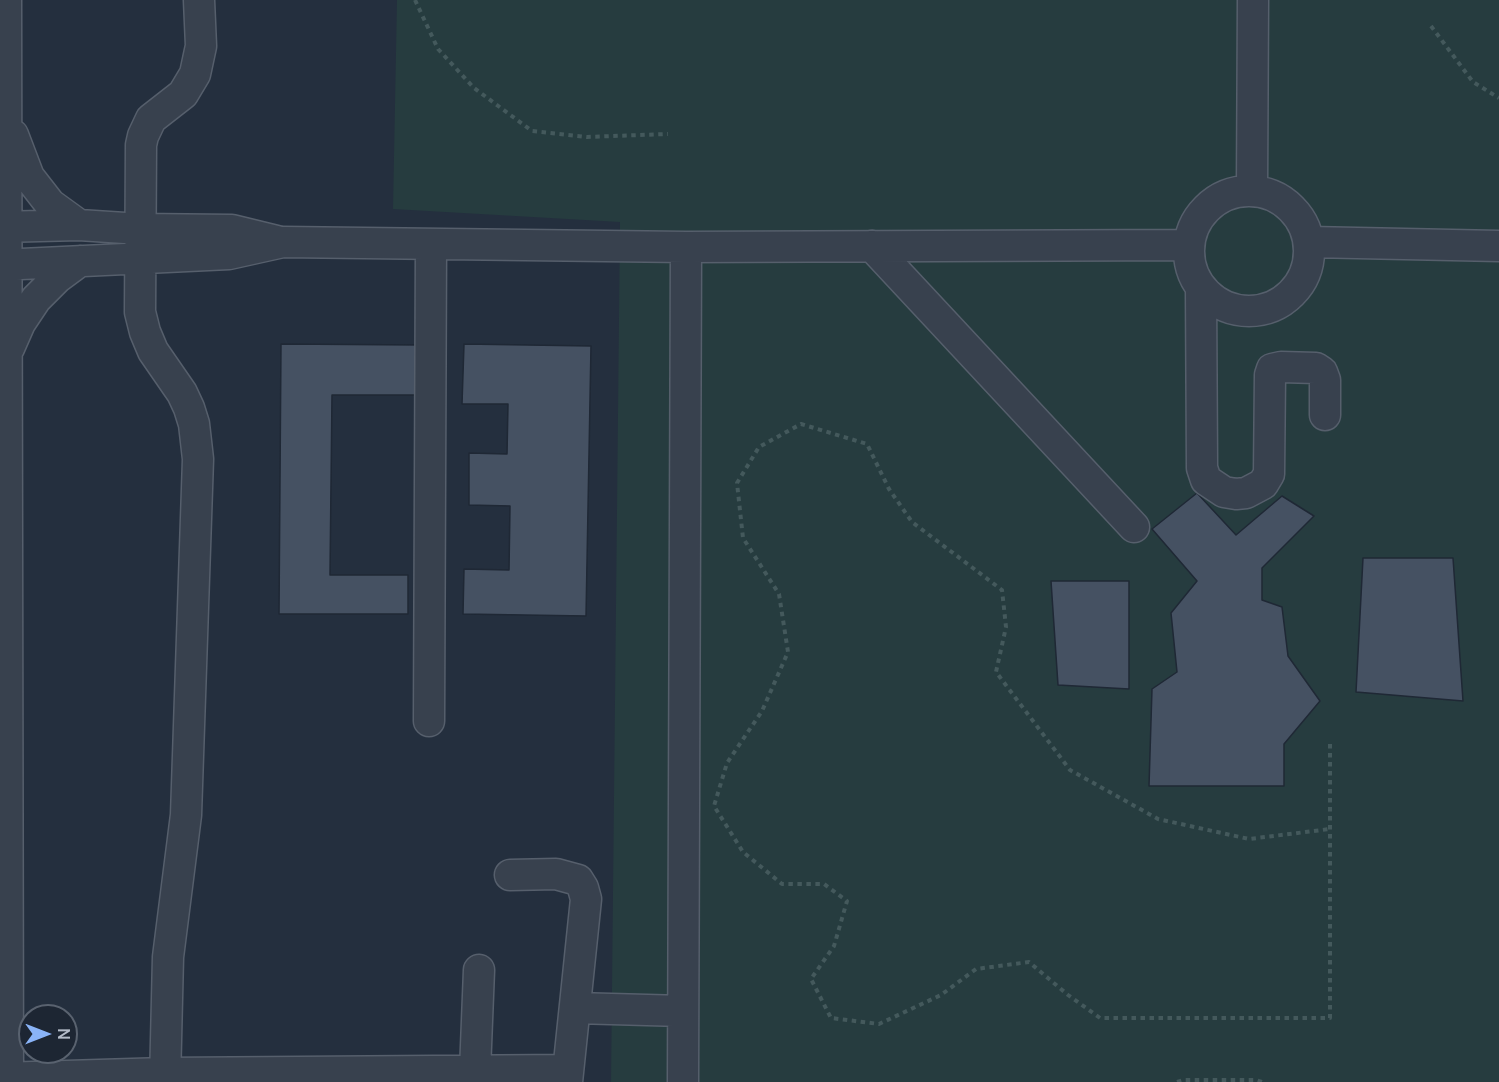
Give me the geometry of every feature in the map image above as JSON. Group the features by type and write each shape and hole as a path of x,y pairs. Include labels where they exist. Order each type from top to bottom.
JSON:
{"street":[{"path":"6,0 2,263 7,350 4,704 5,1079 475,1071 567,1076 586,899 583,888 578,880 556,874 510,875"},
{"path":"165,1077 168,957 186,815 198,459 197,441 189,408 182,393 153,351 145,332 140,312 140,229 143,136 151,119 183,94 195,74 201,46 199,0"},
{"path":"1252,189 1253,0"},
{"path":"6,110 29,177 50,204 79,225"},
{"path":"1252,189 1279,197 1299,216 1310,242 1308,265 1299,285 1283,301 1262,310 1239,311 1218,303 1201,288 1190,268 1188,245 1198,216 1222,195 1252,189"},
{"path":"3,227 79,225 140,229 232,230 283,243"},
{"path":"1310,242 1499,246"},
{"path":"2,263 229,254 283,243 686,247 1188,245"},
{"path":"429,721 431,244"},
{"path":"872,246 1134,527"},
{"path":"683,1082 686,247"},
{"path":"7,350 20,323 36,299 57,278 80,261"},
{"path":"1201,288 1202,468 1206,480 1224,492 1236,494 1246,493 1263,484 1269,474 1270,375 1272,369 1316,368 1322,372 1325,380 1325,415"},
{"path":"475,1071 480,970"},
{"path":"575,1008 683,1011"}],"path":[{"path":"415,0 438,50 474,88 532,131 587,137 668,134"},
{"path":"1431,26 1473,82 1499,98"},
{"path":"1330,744 1330,829 1330,1018 1100,1018 1029,962 976,969 941,995 879,1024 831,1018 811,979 834,946 847,900 824,884 782,884 743,852 714,806 727,763 762,711 788,652 779,594 743,538 736,483 759,447 801,424 867,444 889,489 912,522 1002,591 1006,627 996,672 1071,770 1158,819 1249,839 1330,829"},
{"path":"1177,1082 1184,1080 1256,1080 1262,1082"}],"green space":[{"path":"397,0 1499,0 1499,1082 611,1082 620,222 393,209"}],"building":[{"path":"281,344 420,345 419,395 332,395 330,575 408,575 408,614 279,614"},
{"path":"464,344 591,346 586,616 463,614 464,569 509,570 510,506 469,505 469,453 507,454 508,404 462,404"},
{"path":"1197,493 1236,535 1282,496 1314,516 1262,568 1262,600 1282,607 1288,656 1320,701 1284,744 1284,786 1149,786 1152,689 1177,672 1171,613 1197,581 1152,529"},
{"path":"1363,558 1453,558 1463,701 1356,692"},
{"path":"1051,581 1129,581 1129,689 1058,685"}]}
